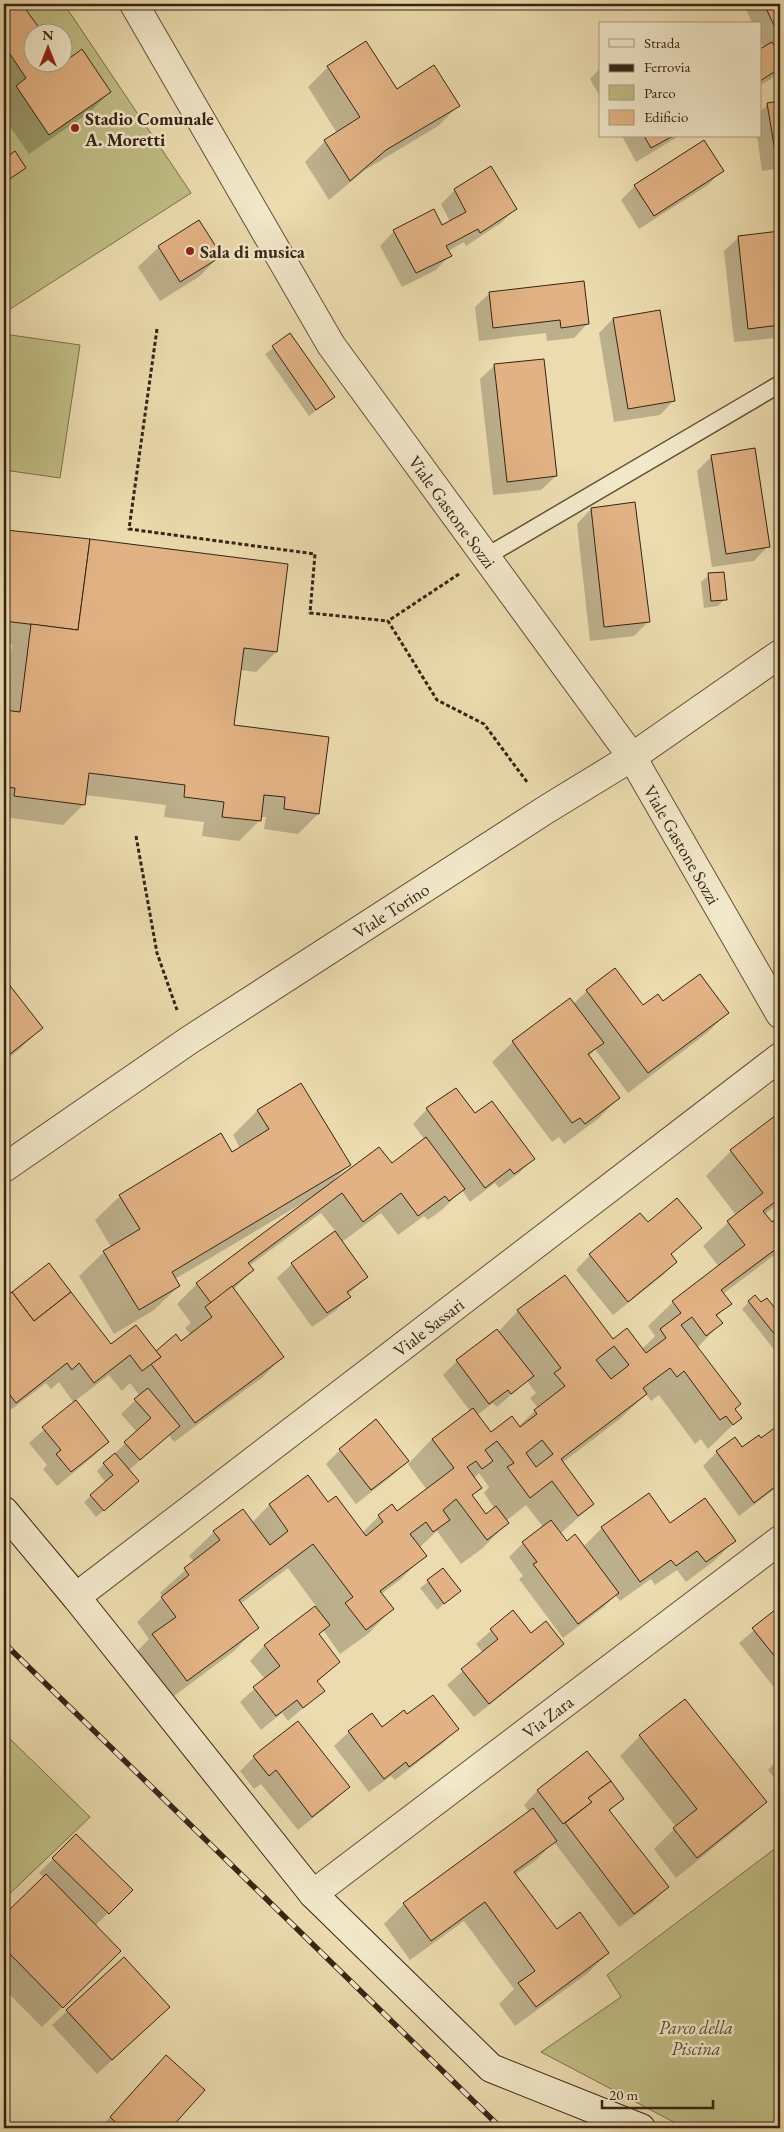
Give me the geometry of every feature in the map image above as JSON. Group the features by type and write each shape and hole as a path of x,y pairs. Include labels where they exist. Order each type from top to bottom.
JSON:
{"street":[{"name":"Viale Gastone Sozzi","path":"134,4 332,345 632,757 780,1014"},
{"name":"Viale Torino","path":"4,1168 188,1041 547,809 632,757 780,654"},
{"name":"Viale Sassari","path":"76,1597 780,1057"},
{"path":"4,1511 76,1597 313,1894 491,2068 641,2128"},
{"name":"Via Zara","path":"313,1894 780,1540"}],"lane":[{"path":"487,556 780,384"}],"path":[{"path":"157,329 129,529 315,554 310,613 388,621 487,556"},
{"path":"388,621 437,700 484,724 547,809"},
{"path":"136,836 157,953 188,1041"}],"green space":[{"name":"Stadio Comunale A. Moretti","path":"4,4 64,4 191,193 4,313"},
{"path":"4,334 80,345 60,478 4,470"},
{"path":"4,1733 90,1817 4,1899"},
{"name":"Parco della Piscina","path":"780,1845 780,2128 685,2128 541,2052 621,1997 607,1975"}],"building":[{"path":"4,4 22,4 35,22 22,22 22,72 10,54 4,59"},
{"path":"764,4 780,4 780,38"},
{"path":"366,41 397,89 434,65 460,106 386,150 350,181 324,140 360,117 327,66"},
{"path":"772,42 780,55 780,68 762,80 762,48"},
{"path":"82,49 111,92 49,135 16,86 26,78 22,72 72,72 72,56"},
{"path":"780,101 780,156 776,157 767,103"},
{"path":"645,138 669,138 651,148"},
{"path":"704,140 724,171 654,216 634,185"},
{"path":"15,151 26,168 8,180 4,173 4,159"},
{"path":"491,166 517,209 480,233 478,229 446,246 452,256 416,273 393,230 434,209 442,225 466,212 454,189"},
{"name":"Sala di musica","path":"199,220 222,256 180,282 158,246"},
{"path":"780,231 780,325 748,329 738,236"},
{"path":"584,281 589,324 561,328 560,320 493,328 489,292"},
{"path":"660,310 675,401 628,409 613,318"},
{"path":"290,333 335,397 316,410 272,346"},
{"path":"544,359 557,476 507,482 494,364"},
{"path":"755,448 770,547 726,554 711,455"},
{"path":"635,502 650,622 604,627 591,508"},
{"path":"4,517 8,518 4,551"},
{"path":"6,530 90,539 78,630 4,621 4,551"},
{"path":"90,539 288,564 277,652 244,648 234,725 329,737 319,814 284,809 285,797 264,795 261,821 222,817 224,802 184,797 185,785 89,773 85,805 14,796 15,788 4,787 4,710 20,712 31,624 78,630"},
{"path":"724,572 727,600 711,601 708,573"},
{"path":"615,968 643,1005 658,994 663,1001 700,974 729,1013 648,1073 586,990"},
{"path":"4,978 43,1028 10,1054 4,1046"},
{"path":"570,998 604,1043 588,1054 620,1098 585,1124 580,1118 572,1123 512,1041"},
{"path":"301,1083 351,1165 172,1272 180,1286 139,1310 103,1251 140,1229 119,1195 221,1133 232,1152 269,1129 257,1110"},
{"path":"456,1088 475,1113 492,1101 535,1159 514,1174 510,1169 485,1188 426,1108"},
{"path":"780,1112 780,1198 763,1211 772,1222 780,1215 780,1246 721,1290 732,1304 716,1315 723,1323 706,1336 692,1317 681,1325 741,1404 735,1409 742,1418 733,1425 726,1416 720,1420 684,1371 677,1377 670,1368 643,1388 647,1394 561,1459 594,1504 578,1516 552,1481 530,1498 507,1467 514,1463 497,1441 485,1450 493,1461 482,1469 476,1461 467,1467 482,1488 472,1495 486,1514 496,1506 509,1523 487,1540 456,1499 443,1510 450,1520 433,1532 426,1522 410,1534 427,1556 380,1591 394,1609 366,1630 345,1603 353,1597 313,1544 239,1600 259,1628 187,1681 152,1634 176,1617 161,1597 189,1575 184,1568 220,1540 213,1531 243,1509 270,1545 288,1531 269,1504 308,1475 328,1502 336,1496 366,1536 383,1522 378,1515 392,1504 397,1511 454,1468 432,1439 473,1408 491,1432 512,1416 520,1427 537,1414 534,1410 565,1386 554,1373 561,1368 517,1310 565,1275 613,1339 627,1328 646,1353 666,1338 660,1329 681,1313 672,1301 745,1245 727,1221 763,1193 730,1150","holes":["614,1346 629,1365 611,1379 596,1360","542,1440 553,1454 536,1467 526,1453"]},
{"path":"426,1137 465,1189 449,1201 445,1196 418,1216 401,1193 363,1222 342,1193 248,1263 254,1270 211,1303 196,1283 379,1147 392,1163"},
{"path":"677,1198 702,1228 671,1254 677,1262 628,1302 589,1254 640,1213 648,1222"},
{"path":"335,1231 368,1277 347,1292 351,1297 327,1313 291,1263"},
{"path":"49,1263 71,1292 34,1321 12,1292"},
{"path":"232,1286 284,1357 195,1423 151,1364 161,1357 156,1351 176,1334 181,1341 212,1317 205,1307"},
{"path":"12,1292 34,1321 71,1292 111,1344 136,1325 161,1357 142,1371 130,1355 94,1383 79,1363 72,1370 67,1363 16,1403 4,1387 4,1298"},
{"path":"755,1295 761,1302 767,1298 780,1315 780,1341 748,1301"},
{"path":"497,1329 534,1376 511,1394 508,1390 489,1404 456,1360"},
{"path":"148,1388 180,1426 140,1460 124,1442 151,1418 134,1399"},
{"path":"76,1400 109,1442 71,1472 56,1454 61,1450 42,1427"},
{"path":"376,1419 409,1461 371,1490 339,1449"},
{"path":"780,1424 780,1483 754,1503 716,1451 735,1437 742,1447 759,1435 761,1438"},
{"path":"115,1453 139,1481 104,1511 90,1495 113,1475 103,1463"},
{"path":"649,1493 670,1523 705,1498 736,1541 706,1562 697,1551 676,1566 671,1560 640,1582 601,1527"},
{"path":"551,1520 567,1541 575,1534 619,1593 578,1624 533,1564 537,1562 522,1542"},
{"path":"443,1568 461,1591 444,1604 427,1580"},
{"path":"315,1606 330,1625 319,1634 340,1662 317,1681 325,1691 303,1708 297,1700 276,1716 253,1687 280,1666 264,1645"},
{"path":"780,1606 780,1663 752,1628"},
{"path":"513,1610 531,1633 546,1621 564,1644 489,1704 461,1669 498,1639 490,1629"},
{"path":"433,1695 459,1729 409,1767 406,1762 384,1779 348,1731 372,1713 382,1727 404,1710 407,1714"},
{"path":"685,1699 767,1802 697,1858 673,1828 697,1809 639,1735"},
{"path":"298,1721 350,1787 312,1817 276,1770 269,1776 253,1756"},
{"path":"587,1751 611,1781 588,1798 592,1802 563,1824 537,1790"},
{"path":"611,1781 624,1799 609,1810 669,1887 634,1914 565,1823 592,1802 588,1798"},
{"path":"533,1808 557,1841 514,1872 557,1929 580,1912 609,1953 536,2007 518,1983 535,1971 485,1902 431,1941 403,1903"},
{"path":"76,1834 133,1890 109,1914 52,1858"},
{"path":"46,1874 121,1951 63,2008 4,1948 4,1915"},
{"path":"124,1957 170,2007 112,2060 66,2010"},
{"path":"166,2055 205,2090 171,2128 122,2128 110,2117"}],"railway":[{"path":"4,1643 501,2128"}],"place":[{"name":"Stadio Comunale A. Moretti","path":"75,128"},
{"name":"Sala di musica","path":"190,251"}]}
